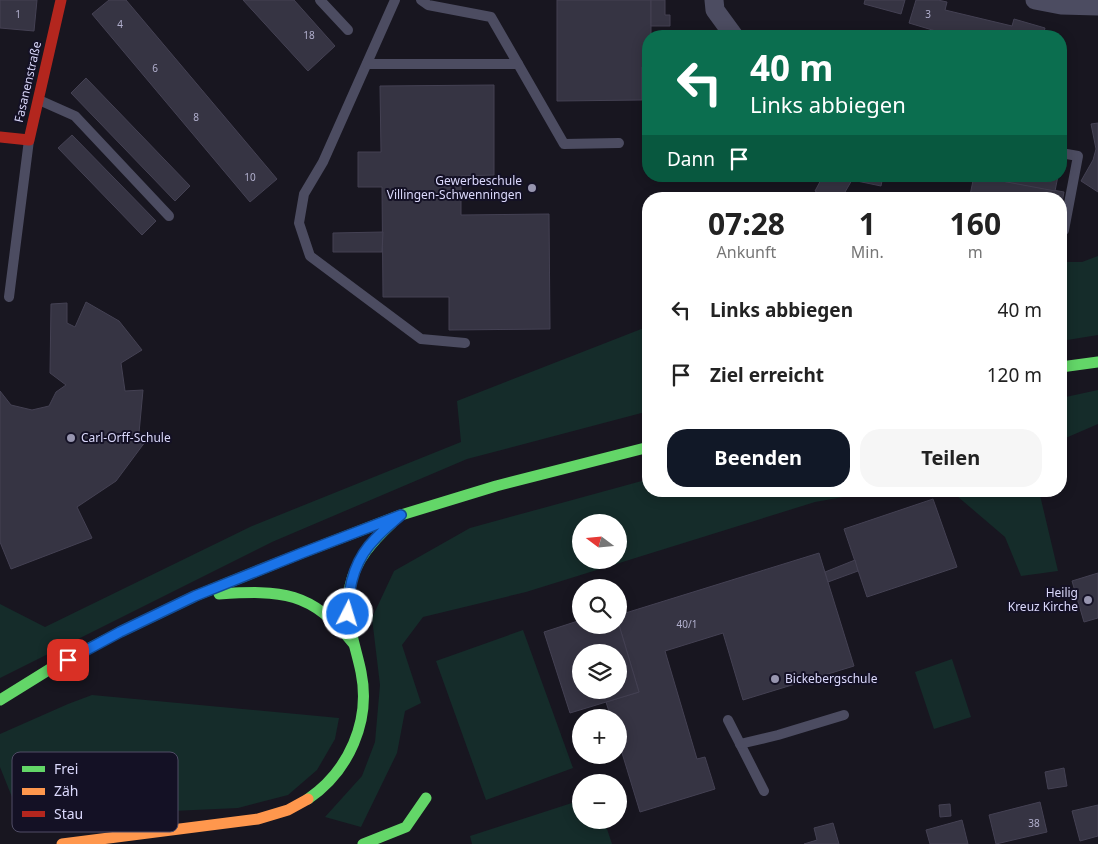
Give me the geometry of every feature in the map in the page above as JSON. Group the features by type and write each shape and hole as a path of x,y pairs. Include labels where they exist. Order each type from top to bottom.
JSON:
{"main road":[{"name":"Fasanenstraße","path":"0,137 29,140 61,0"},
{"path":"1067,366 1098,362"},
{"path":"0,700 111,637 195,596 302,553 401,515 496,486 642,449"},
{"path":"178,829 258,819 290,809 305,802 318,792 342,767 357,736 364,702 360,668 349,629 348,598 351,582 364,552 374,539 401,515"},
{"path":"195,596 266,592 298,598 329,616 342,628 353,643"},
{"path":"362,844 406,827 426,798"},
{"path":"62,844 156,832"}],"street":[{"path":"714,0 715,10 730,30"},
{"path":"1034,0 1061,5 1098,6"}],"lane":[{"path":"320,0 348,30"},
{"path":"395,0 323,162 304,194 299,223 310,256 421,339 465,343"},
{"path":"421,0 428,6 491,17 564,144 619,144"},
{"path":"367,64 518,64"},
{"path":"38,100 75,116 169,216"},
{"path":"9,297 29,140"},
{"path":"1067,154 1078,156 1067,214"},
{"path":"740,744 778,735 844,715"},
{"path":"728,720 764,791"}],"green space":[{"path":"1098,256 1098,335 1067,340 1067,262 1082,262"},
{"path":"642,329 642,413 467,459 272,542 0,678 0,604 45,627 252,526 461,442 457,401"},
{"path":"1098,390 1098,424 1067,437 1067,397"},
{"path":"642,481 642,497 843,497 815,502 628,560 628,514 572,514 572,569 600,569 526,592 423,617 402,645 421,703 405,711 397,753 361,827 325,817 362,776 375,742 380,685 372,618 394,571 470,528"},
{"path":"958,497 1040,497 1058,571 1021,576 1005,537"},
{"path":"523,630 573,768 486,800 436,661"},
{"path":"952,659 971,717 934,729 915,672"},
{"path":"92,695 339,718 335,739 317,770 288,795 238,808 178,811 178,752 12,752 12,797 0,767 0,734"},
{"path":"572,803 572,829 607,829 612,844 472,844 470,836"}],"building":[{"path":"0,0 37,0 34,31 0,28"},
{"path":"109,0 126,0 277,179 250,202 92,14"},
{"path":"243,0 294,0 335,46 308,71"},
{"path":"557,0 651,0 651,30 642,30 642,100 557,101"},
{"path":"651,0 665,0 665,15 670,15 670,26 651,26"},
{"path":"865,0 905,0 901,14 864,4"},
{"path":"916,0 938,0 947,2 945,10 1012,26 1014,19 1045,28 1044,30 932,30 909,23"},
{"path":"86,78 190,186 175,201 71,93"},
{"path":"494,85 494,175 461,176 461,215 549,214 550,329 449,330 449,297 383,297 382,187 358,187 358,152 381,152 380,86"},
{"path":"1098,123 1098,192 1081,181 1093,160 1096,149 1091,124"},
{"path":"72,135 156,221 142,235 58,148"},
{"path":"820,182 851,182 845,192 815,191"},
{"path":"862,182 882,182 881,186"},
{"path":"973,182 1008,182 1064,192 971,192"},
{"path":"1007,182 1057,182 1055,191"},
{"path":"383,232 382,252 333,252 333,233"},
{"name":"Carl-Orff-Schule","path":"86,302 119,321 142,350 121,363 125,391 143,390 139,433 145,442 116,481 77,507 92,538 11,569 0,542 0,391 11,405 32,410 49,406 56,392 66,385 50,373 51,304 67,303 67,323 75,327"},
{"path":"933,499 957,567 867,597 844,529"},
{"name":"Bickebergschule","path":"819,553 854,666 743,700 723,633 665,651 697,759 705,757 715,789 640,812 625,764 627,764 627,709 608,709 606,702 616,699 627,699 627,696 639,692 627,652 627,644 625,644 622,634 627,634 627,613"},
{"path":"855,560 858,571 828,582 825,572"},
{"name":"Heilig Kreuz Kirche","path":"1098,573 1098,618 1084,622 1072,581"},
{"path":"572,623 572,634 622,634 625,644 572,644 572,699 616,699 583,709 572,709 572,712 570,713 544,632"},
{"path":"627,652 639,692 627,696"},
{"path":"1064,768 1067,786 1048,789 1045,772"},
{"path":"1040,802 1047,832 996,844 989,815"},
{"path":"950,804 951,816 940,817 939,805"},
{"path":"1098,805 1098,836 1080,841 1072,811"},
{"path":"962,820 968,844 930,844 926,830"},
{"path":"833,823 839,844 804,844 817,840 814,828"}],"traffic: fast":[{"path":"1067,366 1098,362"},
{"path":"0,700 50,669 120,632 195,596 302,553 401,515 496,486 642,449"},
{"path":"308,799 335,774 354,743 363,709 363,690 361,672 349,619 348,597 356,567 372,544 392,523"},
{"path":"219,594 261,593 278,594 294,598 309,604 323,613 353,643"},
{"path":"363,844 406,827 426,798"}],"traffic: slow":[{"path":"178,829 258,819 288,810 308,799"},
{"path":"62,844 156,832"}],"traffic: jam":[{"path":"0,137 29,140 61,0"}],"place":[{"name":"Gewerbeschule Villingen-Schwenningen","path":"532,188"},
{"name":"Carl-Orff-Schule","path":"71,438"},
{"name":"Heilig Kreuz Kirche","path":"1088,600"},
{"name":"Bickebergschule","path":"775,679"}],"route":[{"path":"68,660 120,632 195,596 401,515 374,539 364,552 351,582 348,614"}]}
